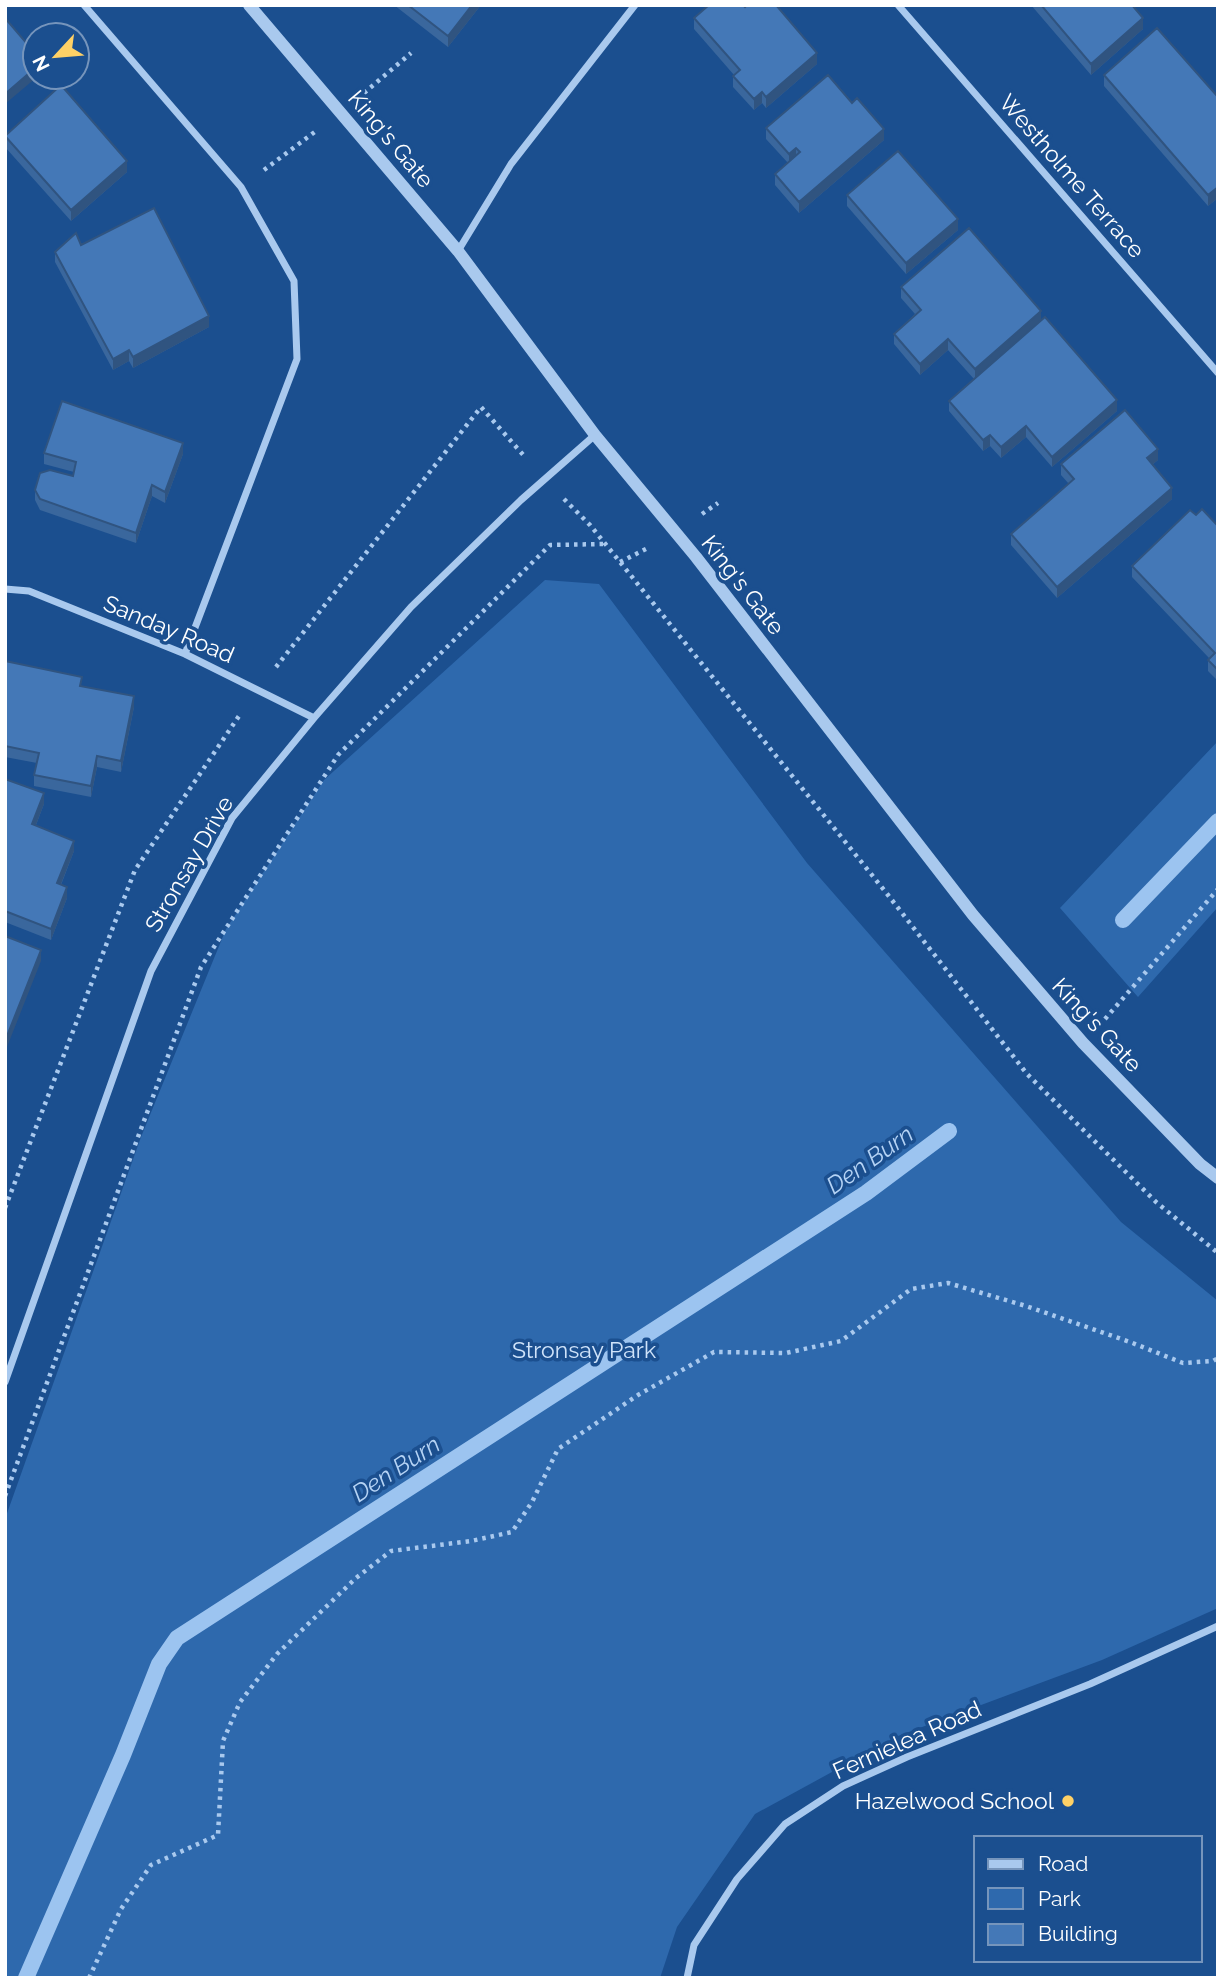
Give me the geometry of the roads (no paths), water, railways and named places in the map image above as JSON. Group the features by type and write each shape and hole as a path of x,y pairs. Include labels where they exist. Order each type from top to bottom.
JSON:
{"street":[{"path":"84,5 241,187 294,281 297,359 185,653"},
{"name":"King's Gate","path":"249,5 458,251 595,435 696,557 973,915 1083,1043 1200,1164 1218,1178"},
{"path":"458,251 511,164 635,5"},
{"name":"Westholme Terrace","path":"898,5 1218,373"},
{"name":"Stronsay Drive","path":"5,1382 151,971 232,818 314,718 411,607 595,435"},
{"name":"Sanday Road","path":"5,589 29,591 185,653 314,718"},
{"name":"Fernielea Road","path":"687,1978 694,1945 737,1879 785,1824 856,1780 907,1757 1090,1685 1218,1626"}],"waterway":[{"name":"Den Burn","path":"1123,920 1218,821"},
{"name":"Den Burn","path":"26,1978 123,1755 159,1664 177,1638 866,1193 949,1131"}],"place":[{"name":"Hazelwood School","path":"1068,1801"}],"park label":[{"name":"Stronsay Park","path":"584,1350"}]}
